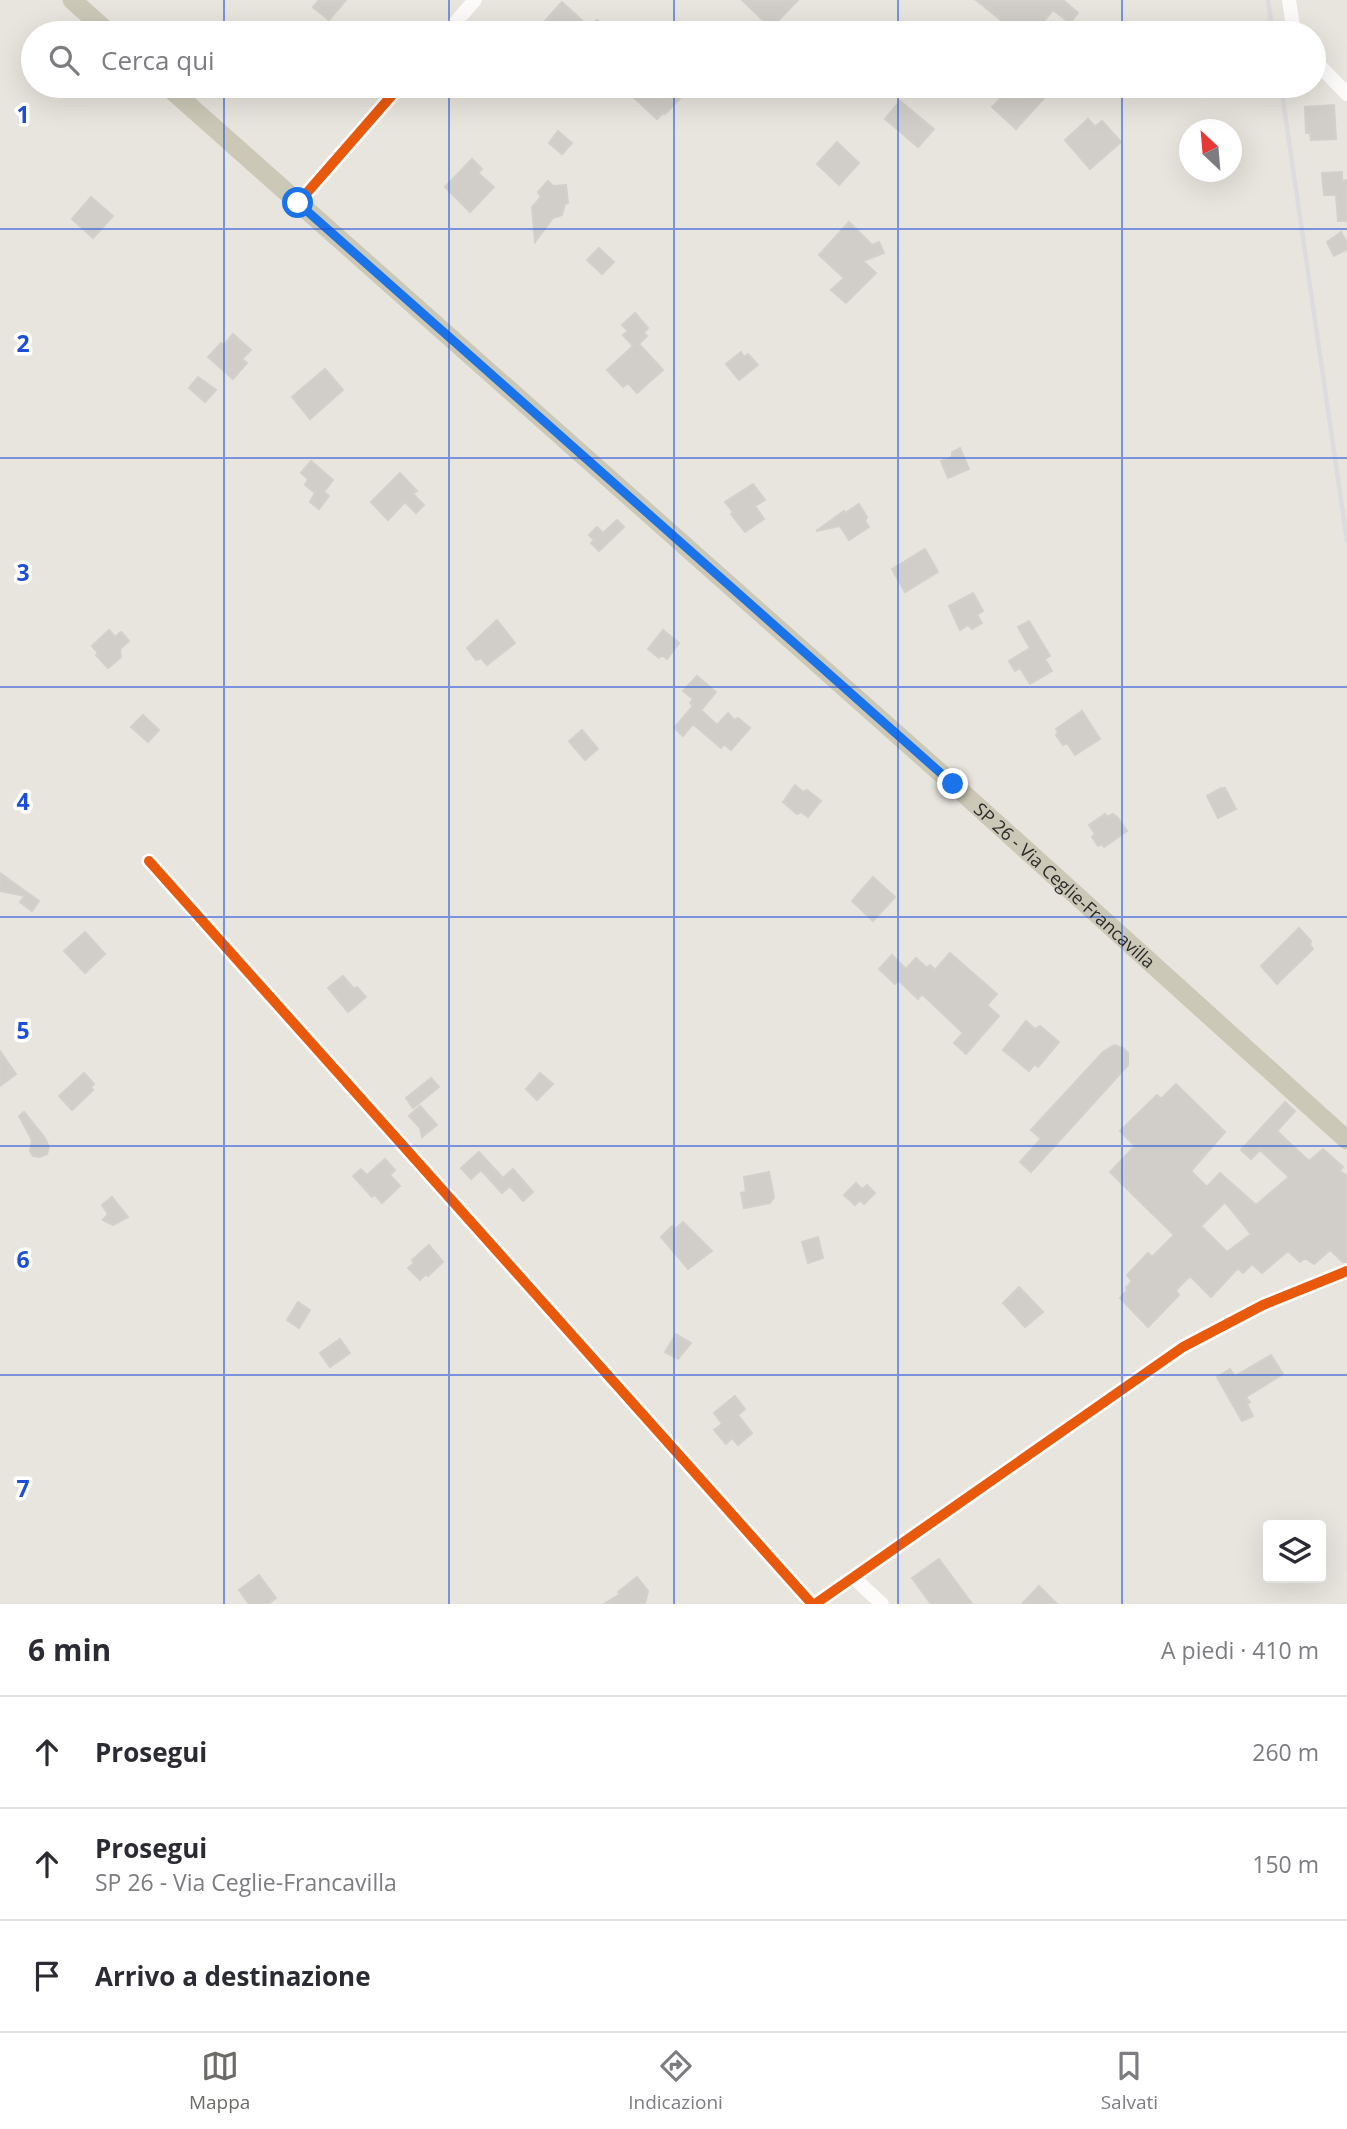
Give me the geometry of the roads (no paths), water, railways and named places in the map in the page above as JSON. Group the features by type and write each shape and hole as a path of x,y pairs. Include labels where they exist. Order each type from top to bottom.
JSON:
{"main road":[{"path":"72,0 96,21"},
{"name":"SP 26 - Via Ceglie-Francavilla","path":"180,98 953,784 1347,1140"}],"street":[{"path":"457,21 475,0"},
{"path":"1289,0 1292,21"},
{"path":"1326,72 1347,94"},
{"path":"298,203 390,98"},
{"path":"149,861 814,1604 1183,1347 1263,1305 1347,1271"},
{"path":"853,1577 882,1604"}],"railway":[{"path":"1268,0 1271,21"},
{"path":"1283,98 1347,541"}]}
